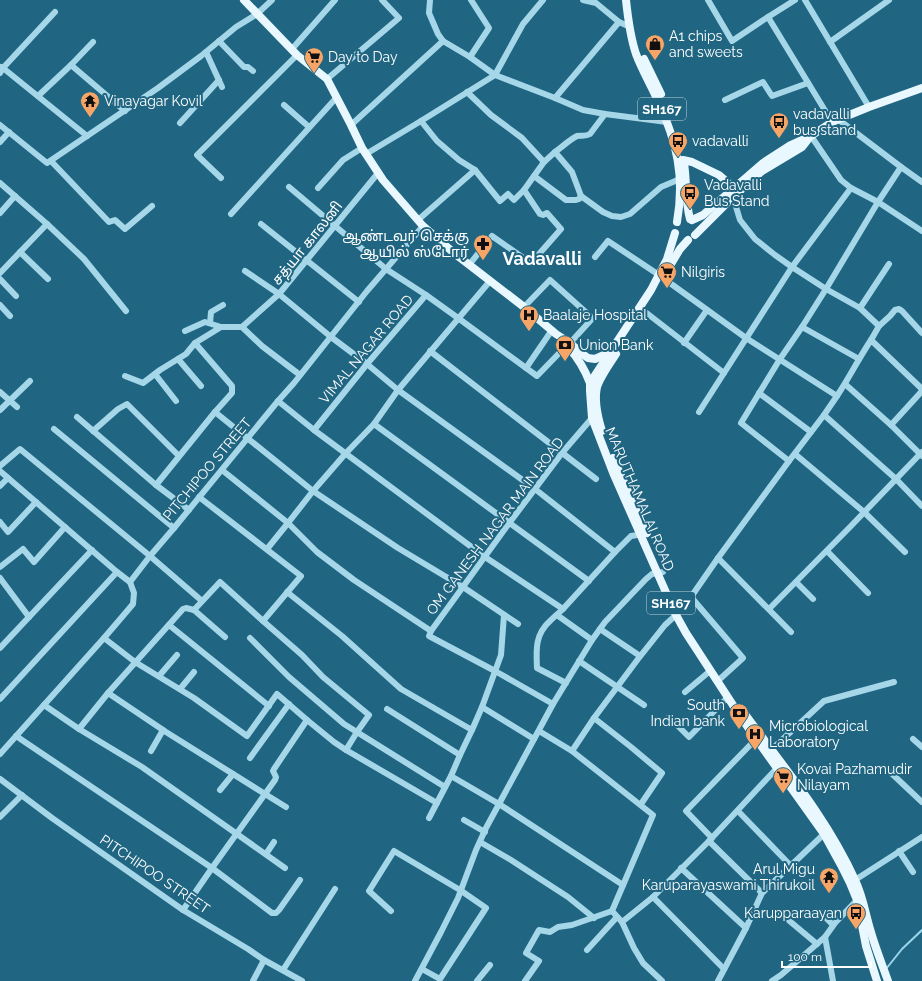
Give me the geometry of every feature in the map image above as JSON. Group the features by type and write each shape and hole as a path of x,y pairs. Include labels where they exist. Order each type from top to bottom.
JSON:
{"main road":[{"path":"244,0 295,52 327,79 364,151 378,173 421,223 454,253 524,307 568,344 593,362 598,369"},
{"name":"SH167","path":"626,0 628,26 637,54 659,101 681,160 680,195 677,222"},
{"name":"SH167","path":"631,0 634,28 638,44 662,96 678,140 686,178 687,209 691,220"},
{"path":"811,136 802,147 762,171 733,197 693,237 688,240 684,240 679,238 675,233 674,227 677,222 683,218 691,220 703,215 763,162 789,146 811,136 836,121 869,107 922,88"},
{"path":"681,160 692,162 719,175 734,188"},
{"path":"691,220 696,229 695,235"},
{"name":"MARUTHAMALAI ROAD","path":"594,383 612,360 644,311 661,276 675,233"},
{"name":"MARUTHAMALAI ROAD","path":"644,534 614,475 592,418 590,404 598,369 661,276 688,240"},
{"path":"568,344 594,383"},
{"path":"588,358 595,358 604,355 614,347"},
{"path":"574,354 589,368 598,369 612,360"},
{"name":"MARUTHAMALAI ROAD","path":"594,383 597,388 599,422 676,615 710,671 756,739 824,834 859,899 888,981"},
{"name":"MARUTHAMALAI ROAD","path":"660,572 686,623 720,678 805,795 834,839 855,880 859,899 861,925 877,981"}],"street":[{"path":"0,125 47,163 158,88 206,52 236,27 257,14 272,0"},
{"path":"221,178 197,155 295,52 335,0"},
{"path":"327,79 399,18 382,0"},
{"path":"430,0 429,13 438,34 443,41 470,57 495,76 583,110 667,122"},
{"path":"470,57 489,28 471,0"},
{"path":"318,188 343,160 364,151 420,121 495,76 523,24 543,0"},
{"path":"583,0 596,3 619,22 628,26"},
{"path":"708,0 732,40 795,0"},
{"path":"805,0 869,107"},
{"path":"830,42 889,0"},
{"path":"55,12 1,69 38,96 87,136"},
{"path":"768,17 808,83 836,121 922,182"},
{"path":"555,98 619,22"},
{"path":"219,41 244,67 248,67 254,71"},
{"path":"351,125 443,41"},
{"path":"38,96 93,42"},
{"path":"206,52 222,88"},
{"path":"71,64 125,111"},
{"path":"180,123 219,80"},
{"path":"725,100 763,82 772,96 808,83"},
{"path":"467,92 490,115 522,138 544,162"},
{"path":"231,214 337,97"},
{"path":"284,105 309,127"},
{"path":"420,121 437,141 459,160 474,170 500,201 508,194 514,200 524,190 544,162 566,143 578,136 586,136 590,134 605,114"},
{"path":"0,142 9,132"},
{"path":"811,136 841,180 851,188 878,202 922,231"},
{"path":"555,152 572,172 581,196 603,212 612,216 621,217 630,214 661,187 680,179"},
{"path":"51,161 109,222 115,220 125,229 152,206"},
{"path":"789,461 741,423 901,167"},
{"name":"PITCHIPOO STREET","path":"130,582 198,497 331,337 421,223 474,170"},
{"name":"சத்யா காலனி","path":"378,173 279,294 398,390 535,489 615,552"},
{"path":"534,176 566,200 576,200 581,196"},
{"path":"0,183 84,259 126,312"},
{"path":"289,187 386,269 426,295"},
{"path":"699,412 792,267 851,188"},
{"path":"469,265 492,236 525,259 532,262 561,229 547,214 540,214 524,190"},
{"path":"0,213 15,196"},
{"path":"733,197 740,220 754,239 792,267 826,289 860,308 879,326"},
{"path":"0,274 47,224"},
{"path":"261,224 359,302"},
{"path":"595,257 608,241 661,276 746,338 837,396"},
{"path":"20,252 48,279"},
{"path":"860,308 889,264"},
{"path":"185,331 205,322 221,327 242,327 279,294 245,271"},
{"path":"0,279 16,296"},
{"path":"524,307 550,280 590,316 591,320 537,376 526,368 554,332"},
{"path":"267,549 313,491 374,424 398,390 490,281"},
{"name":"VIMAL NAGAR ROAD","path":"314,430 367,364 426,295 526,368"},
{"path":"0,305 10,316"},
{"path":"210,323 211,312 223,305"},
{"path":"720,678 743,658 691,597 810,432 824,415 845,384 879,326 895,310 899,309 922,333"},
{"path":"684,343 707,310"},
{"path":"644,311 724,373"},
{"path":"125,376 143,383 186,354 195,343 221,327"},
{"path":"242,327 262,346 300,375"},
{"path":"802,327 859,359"},
{"path":"871,340 922,390 891,425"},
{"path":"156,485 232,393 232,386 195,343"},
{"path":"430,352 596,479"},
{"path":"178,359 201,386"},
{"path":"155,374 176,402"},
{"path":"0,410 30,381"},
{"path":"769,609 921,454 845,384"},
{"path":"0,392 17,407"},
{"path":"760,393 810,432"},
{"path":"278,401 314,430 485,557 563,609"},
{"path":"93,431 118,409 127,404 180,456"},
{"path":"216,412 313,491 398,548 518,624"},
{"path":"824,415 896,479 922,506"},
{"path":"77,417 156,485 189,510"},
{"name":"OM GANESH NAGAR MAIN ROAD","path":"222,470 288,523 317,552 354,580 431,631 562,453 592,418"},
{"path":"374,424 589,581"},
{"path":"54,429 174,528"},
{"path":"0,466 20,449 150,556 202,601"},
{"path":"795,454 864,512 905,552"},
{"path":"0,471 130,582 134,593 133,604 0,754"},
{"path":"0,486 8,478"},
{"path":"198,497 301,576 263,621"},
{"path":"0,522 8,532 36,502"},
{"path":"0,567 23,549 34,562 65,527"},
{"path":"566,683 537,668 536,646 541,632 631,536 644,534"},
{"path":"0,648 92,550"},
{"path":"827,551 868,593"},
{"path":"718,558 791,632"},
{"path":"0,699 117,572"},
{"path":"415,981 442,932 458,898 476,850 553,704 592,640 605,622 646,579 652,574 660,572"},
{"path":"0,578 29,617"},
{"path":"194,610 220,582 302,655 323,677 369,715 346,750"},
{"path":"796,582 813,600"},
{"path":"287,592 342,636 401,689 472,730"},
{"path":"79,729 108,693 183,609 186,608 194,610 225,637"},
{"path":"429,818 451,776 482,707 501,655 504,615"},
{"path":"558,615 592,640"},
{"path":"572,751 616,687 665,625 676,615"},
{"path":"169,625 269,706"},
{"path":"600,629 640,656"},
{"path":"431,631 429,636 553,704"},
{"path":"104,638 135,662 194,698 247,736 277,694 334,742 437,803"},
{"path":"250,638 289,677 344,724 445,787"},
{"path":"159,676 177,655"},
{"path":"579,661 644,705"},
{"path":"685,692 710,671"},
{"path":"180,689 194,672"},
{"path":"771,750 824,701 894,682"},
{"path":"108,693 163,730 286,808"},
{"path":"669,717 689,737 728,697"},
{"path":"250,758 289,704"},
{"path":"44,705 79,729 142,767 286,868"},
{"path":"482,707 534,738"},
{"path":"387,708 460,755"},
{"path":"594,718 662,773 641,804"},
{"path":"183,910 275,780 276,777 273,771 274,769 307,720"},
{"path":"151,751 163,730"},
{"path":"525,981 539,961 526,953 539,930 550,932 558,927 572,925 612,911 653,814 572,751 539,731"},
{"path":"16,736 212,868 272,913 276,913 279,910 300,880"},
{"path":"756,739 686,811 711,840 762,893"},
{"path":"912,739 922,747"},
{"path":"622,922 653,897 711,840 777,768"},
{"path":"889,771 922,802"},
{"path":"220,790 233,774"},
{"path":"451,776 499,804 623,885"},
{"name":"PITCHIPOO STREET","path":"0,779 183,910 264,960 302,981"},
{"path":"0,817 22,795"},
{"path":"738,811 791,866"},
{"path":"464,820 485,832"},
{"path":"718,981 746,928 762,893 824,834"},
{"path":"855,880 922,837"},
{"path":"266,854 274,842"},
{"path":"480,842 568,897 594,918"},
{"path":"390,911 369,891 394,851 460,890 486,908 440,979 422,969"},
{"path":"899,852 913,872"},
{"path":"681,868 746,928"},
{"path":"283,970 335,889"},
{"path":"653,897 724,969"},
{"path":"772,981 825,937 834,925 859,899"},
{"path":"612,911 622,922 643,963 662,981"},
{"path":"820,912 834,925"},
{"path":"780,913 817,944"},
{"path":"587,950 618,917"},
{"path":"825,937 833,981"},
{"path":"253,981 264,960"},
{"path":"477,981 490,965"}],"waterway":[{"path":"886,969 902,949 922,930"}],"place":[{"name":"A1 chips and sweets","path":"655,61"},
{"name":"Day to Day","path":"314,74"},
{"name":"Vinayagar Kovil","path":"90,118"},
{"name":"vadavalli bus stand","path":"779,139"},
{"name":"vadavalli","path":"678,158"},
{"name":"Vadavalli Bus Stand","path":"690,210"},
{"name":"ஆண்டவர் செக்கு ஆயில் ஸ்டோர்","path":"483,261"},
{"name":"Nilgiris","path":"667,289"},
{"name":"Baalaje Hospital","path":"529,332"},
{"name":"Union Bank","path":"565,362"},
{"name":"South Indian bank","path":"739,730"},
{"name":"Microbiological Laboratory","path":"755,751"},
{"name":"Kovai Pazhamudir Nilayam","path":"783,794"},
{"name":"Arul Migu Karuparayaswami Thirukoil","path":"829,894"},
{"name":"Karupparaayan","path":"856,930"}],"district":[{"name":"Vadavalli","path":"542,258"}]}
